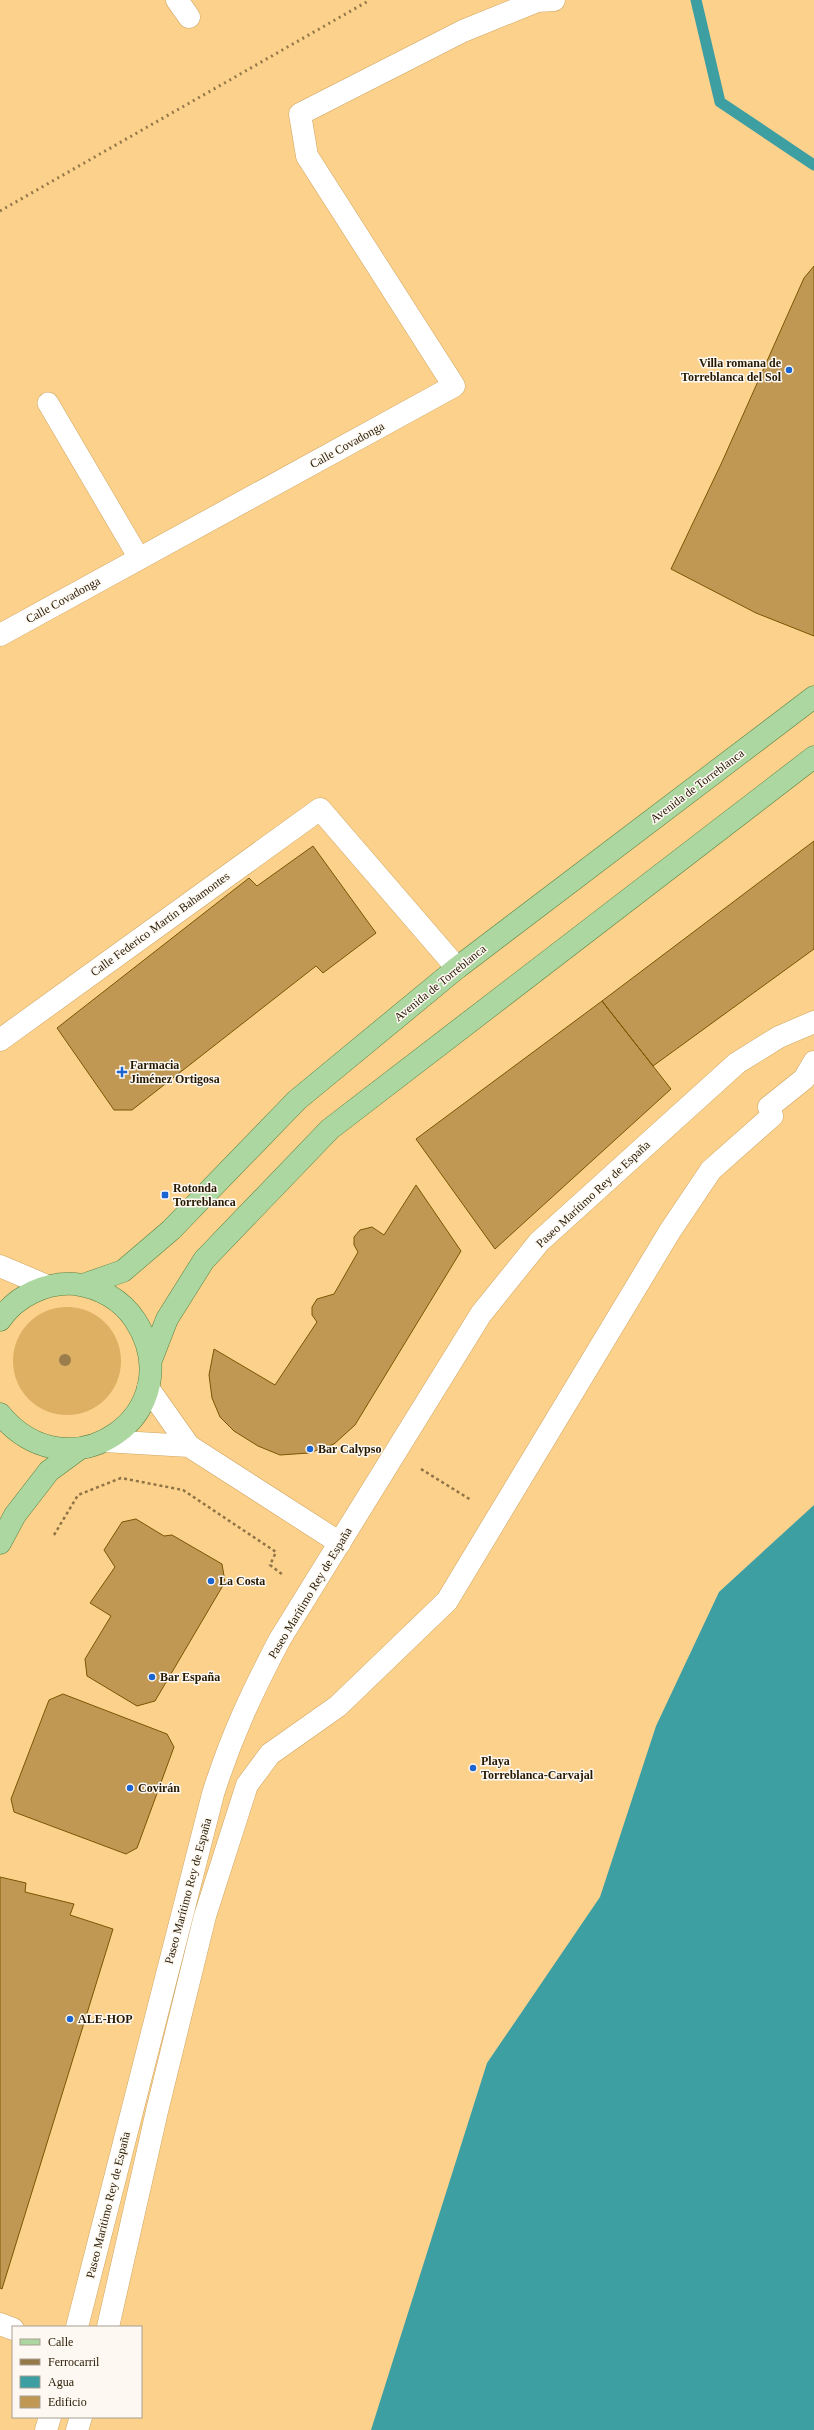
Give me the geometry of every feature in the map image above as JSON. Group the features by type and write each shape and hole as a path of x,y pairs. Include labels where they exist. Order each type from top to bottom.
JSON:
{"main road":[{"name":"Avenida de Torreblanca","path":"83,1285 123,1270 171,1230 297,1100 457,968 814,697"},
{"path":"0,1414 12,1428 32,1442 55,1449 79,1449 104,1441 129,1422 139,1410 148,1388 151,1360 167,1319 204,1260 330,1129 814,757"},
{"path":"0,1320 6,1311 25,1296 47,1286 65,1284 83,1285 109,1294 130,1312 144,1334 151,1360"},
{"path":"0,1543 14,1514 49,1471 79,1449"}],"street":[{"name":"Calle Covadonga","path":"0,635 454,386 307,156 300,114 463,31 537,1 554,0"},
{"name":"Calle Federico Martin Bahamontes","path":"0,1040 320,809 457,968"},
{"name":"Paseo Marítimo Rey de España","path":"77,2326 213,1794 229,1743 254,1688 308,1593 340,1543 394,1452 481,1314 539,1242 738,1063 779,1037 814,1022"},
{"path":"108,2326 157,2111 205,1916 247,1785 270,1754 338,1706 447,1601 670,1231 711,1170 772,1116 770,1107 804,1079 814,1062"},
{"path":"0,1266 47,1286"},
{"path":"148,1388 189,1446 340,1543"},
{"path":"104,1441 189,1446"},
{"path":"0,2324 12,2329"},
{"path":"46,2430 50,2418"},
{"path":"77,2430 82,2418"}],"lane":[{"path":"48,403 139,558"}],"path":[{"path":"394,1452 499,1517"},
{"path":"54,1535 78,1495 121,1478 183,1490 276,1552 270,1565 308,1593"}],"shaded area":[{"path":"67,1307 88,1311 105,1323 117,1340 121,1361 117,1382 105,1399 88,1411 67,1415 46,1411 29,1399 17,1382 13,1361 17,1340 29,1323 46,1311"}],"water":[{"path":"814,1505 814,2430 371,2430 487,2063 600,1897 656,1726 719,1592"}],"building":[{"name":"Villa romana de Torreblanca del Sol","path":"814,266 814,636 756,613 671,569 722,462 804,278"},
{"path":"814,841 814,949 653,1066 602,1001"},
{"path":"313,846 376,933 323,973 316,966 132,1110 114,1110 57,1028 249,878 257,886"},
{"path":"602,1001 671,1089 495,1249 416,1139"},
{"path":"416,1185 461,1251 355,1425 334,1444 309,1453 280,1455 258,1446 234,1431 220,1417 212,1398 209,1375 214,1349 275,1385 317,1322 312,1315 312,1307 317,1299 334,1294 358,1252 354,1245 354,1237 360,1230 372,1227 384,1235"},
{"path":"136,1519 164,1536 172,1535 222,1564 225,1582 155,1701 137,1706 87,1676 85,1659 111,1616 90,1603 115,1567 104,1550 122,1522"},
{"path":"63,1694 167,1734 174,1747 137,1848 126,1854 14,1812 11,1799 49,1700"},
{"path":"0,1877 26,1883 25,1892 74,1904 70,1915 113,1929 2,2289 0,2288"}],"waterway":[{"path":"696,0 720,102 814,165"}],"railway":[{"path":"0,211 370,0"}],"place":[{"name":"Villa romana de Torreblanca del Sol","path":"789,370"},
{"name":"Farmacia Jiménez Ortigosa","path":"122,1072"},
{"name":"Rotonda Torreblanca","path":"165,1195"},
{"name":"Bar Calypso","path":"310,1449"},
{"name":"La Costa","path":"211,1581"},
{"name":"Bar España","path":"152,1677"},
{"name":"Playa Torreblanca-Carvajal","path":"473,1768"},
{"name":"Covirán","path":"130,1788"},
{"name":"ALE-HOP","path":"70,2019"}]}
